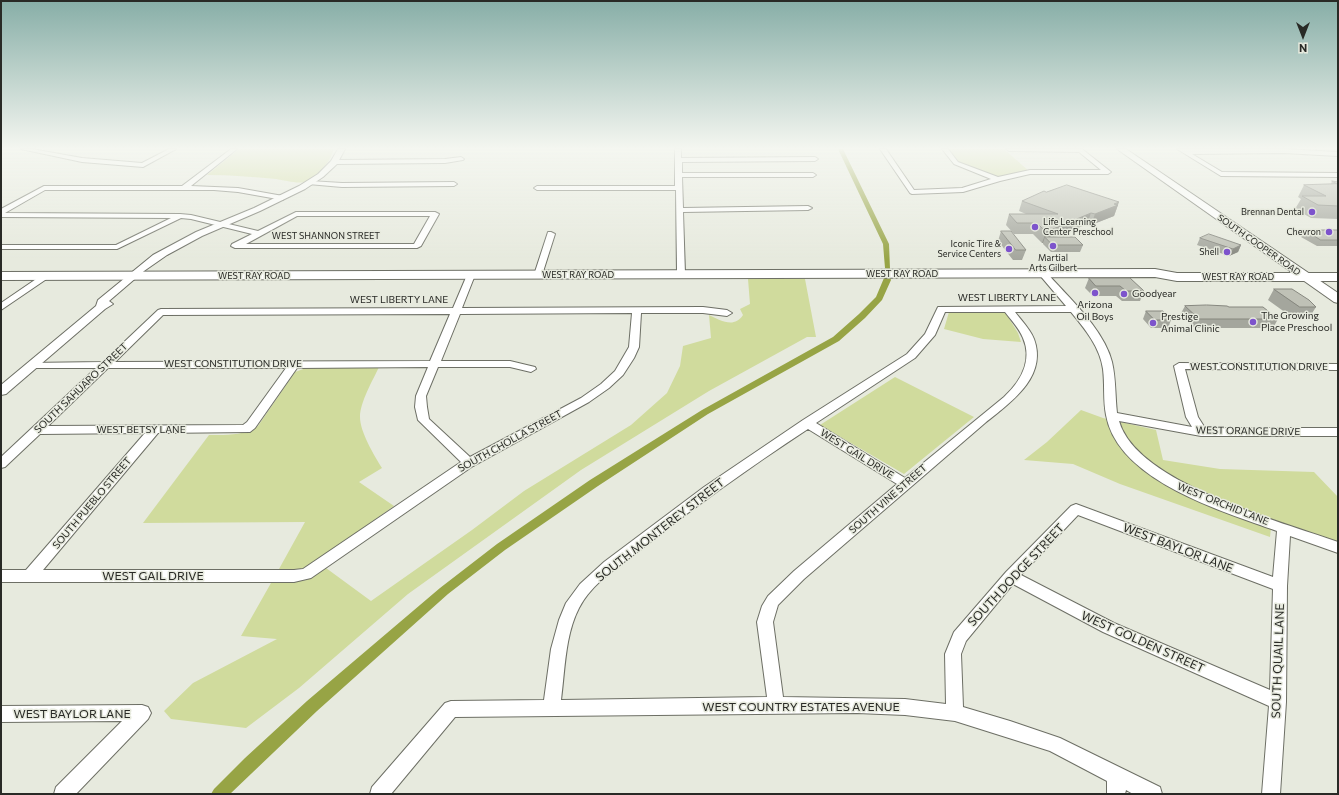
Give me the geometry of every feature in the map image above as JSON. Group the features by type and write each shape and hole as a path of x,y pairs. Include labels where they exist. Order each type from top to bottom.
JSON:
{"main road":[{"name":"SOUTH COOPER ROAD","path":"1175,186 1295,269"},
{"name":"SOUTH COOPER ROAD","path":"1188,186 1308,273 1338,299"},
{"path":"1184,192 1197,192"},
{"name":"WEST RAY ROAD","path":"1155,273 1168,270 1295,269 1320,277 1338,277"},
{"path":"1308,273 1338,269"},
{"name":"WEST RAY ROAD","path":"1,276 1155,273 1177,277 1308,273"},
{"path":"1320,277 1338,289"}],"street":[{"path":"1,391 101,307 112,302 138,276 172,250 198,234 304,186"},
{"path":"908,186 912,192 963,190 975,186"},
{"path":"1,214 44,188 185,187 238,190 280,198"},
{"path":"537,188 679,188 681,274"},
{"path":"679,210 808,208"},
{"path":"1,214 180,216 257,233"},
{"name":"WEST SHANNON STREET","path":"296,214 435,214 417,246 235,246 257,233 296,214"},
{"path":"1,247 117,247 180,216"},
{"path":"538,275 551,234"},
{"path":"1042,273 1100,343 1106,361 1112,416"},
{"path":"469,463 424,420 421,407 421,396 471,275"},
{"path":"1,307 45,276"},
{"name":"WEST LIBERTY LANE","path":"941,309 1072,309"},
{"name":"SOUTH MONTEREY STREET","path":"552,707 564,624 577,597 597,577 660,526 807,423 911,356 925,344 936,327 941,309"},
{"name":"SOUTH VINE STREET","path":"776,705 765,622 767,609 772,601 906,484 981,420 1010,398 1028,377 1032,362 1028,337 1008,309"},
{"name":"SOUTH CHOLLA STREET","path":"306,574 469,463 585,400 605,386 619,373 634,347 637,310"},
{"name":"WEST LIBERTY LANE","path":"161,312 703,310 727,314"},
{"name":"SOUTH SAHUARO STREET","path":"1,464 161,312"},
{"name":"WEST BETSY LANE","path":"37,430 246,429 251,425 294,364"},
{"name":"WEST CONSTITUTION DRIVE","path":"32,365 510,364 530,369"},
{"name":"WEST CONSTITUTION DRIVE","path":"1201,432 1192,417 1179,366 1338,367"},
{"name":"WEST ORANGE DRIVE","path":"1112,416 1155,425 1201,432 1338,432"},
{"name":"WEST ORCHID LANE","path":"1112,416 1118,433 1130,450 1138,458 1171,483 1194,494 1338,548"},
{"name":"WEST GAIL DRIVE","path":"807,423 906,484"},
{"name":"SOUTH PUEBLO STREET","path":"30,576 154,430"},
{"name":"SOUTH DODGE STREET","path":"955,714 953,654 960,637 1011,576 1076,509"},
{"name":"WEST BAYLOR LANE","path":"1076,509 1280,586"},
{"name":"SOUTH QUAIL LANE","path":"1271,794 1278,702 1280,586 1284,529"},
{"name":"WEST GAIL DRIVE","path":"1,576 294,576 306,574"},
{"name":"WEST GOLDEN STREET","path":"1011,576 1093,621 1278,702"},
{"name":"WEST COUNTRY ESTATES AVENUE","path":"552,707 857,705 905,707 955,714 1010,728 1054,744 1153,794"},
{"path":"378,794 451,709 552,707"},
{"name":"WEST BAYLOR LANE","path":"1,714 142,713 63,794"},
{"path":"1116,794 1117,775"}],"green space":[{"path":"748,279 805,279 816,337 807,337 709,391 581,470 408,594 299,688 246,728 171,719 164,711 193,683 277,639 241,636 271,583 307,580 326,568 371,601 472,530 524,491 631,425 667,393 680,366 683,346 711,338 709,315 722,321 735,322 743,315 740,309 750,304"},
{"path":"949,312 1005,312 1018,333 1021,342 983,339 944,329"},
{"path":"309,367 379,367 364,398 360,417 365,436 382,468 359,482 394,506 310,566 300,569 279,569 305,522 143,523 209,435 228,435 246,432 258,426 295,372"},
{"path":"895,377 974,417 904,474 820,425"},
{"path":"1081,410 1103,418 1156,430 1163,460 1220,469 1314,472 1338,497 1338,542 1272,519 1270,537 1120,484 1073,464 1024,460 1047,442"}],"building":[{"path":"1064,186 1070,186 1119,202 1114,204 1118,205 1095,214 1091,213 1046,232 1037,223 1017,223 1009,214 1058,214 1022,201 1044,191 1046,192"},
{"path":"1306,186 1338,186 1338,206 1318,205 1302,196 1326,196"},
{"path":"1305,230 1338,230 1338,240 1321,240"},
{"path":"1001,231 1011,231 1026,250 1016,250"},
{"path":"1209,234 1241,245 1233,249 1200,238"},
{"path":"1045,237 1075,237 1083,245 1053,245"},
{"path":"1089,278 1130,278 1144,291 1126,291 1120,286 1096,286"},
{"path":"1274,289 1292,289 1309,300 1316,307 1300,307"},
{"path":"1207,305 1229,307 1263,307 1278,319 1199,319 1185,306"},
{"path":"1146,311 1163,311 1171,320 1155,320"}],"waterway":[{"path":"859,186 886,244 888,268"},
{"path":"219,794 250,763 312,706 444,591 501,547 594,483 705,412 836,339 862,316 879,298 887,280"}],"place":[{"name":"Brennan Dental","path":"1312,212"},
{"name":"Life Learning Center Preschool","path":"1035,227"},
{"name":"Chevron","path":"1329,232"},
{"name":"Martial Arts Gilbert","path":"1053,246"},
{"name":"Iconic Tire & Service Centers","path":"1009,249"},
{"name":"Shell","path":"1227,252"},
{"name":"Arizona Oil Boys","path":"1095,293"},
{"name":"Goodyear","path":"1124,294"},
{"name":"The Growing Place Preschool","path":"1253,322"},
{"name":"Prestige Animal Clinic","path":"1153,323"}]}
